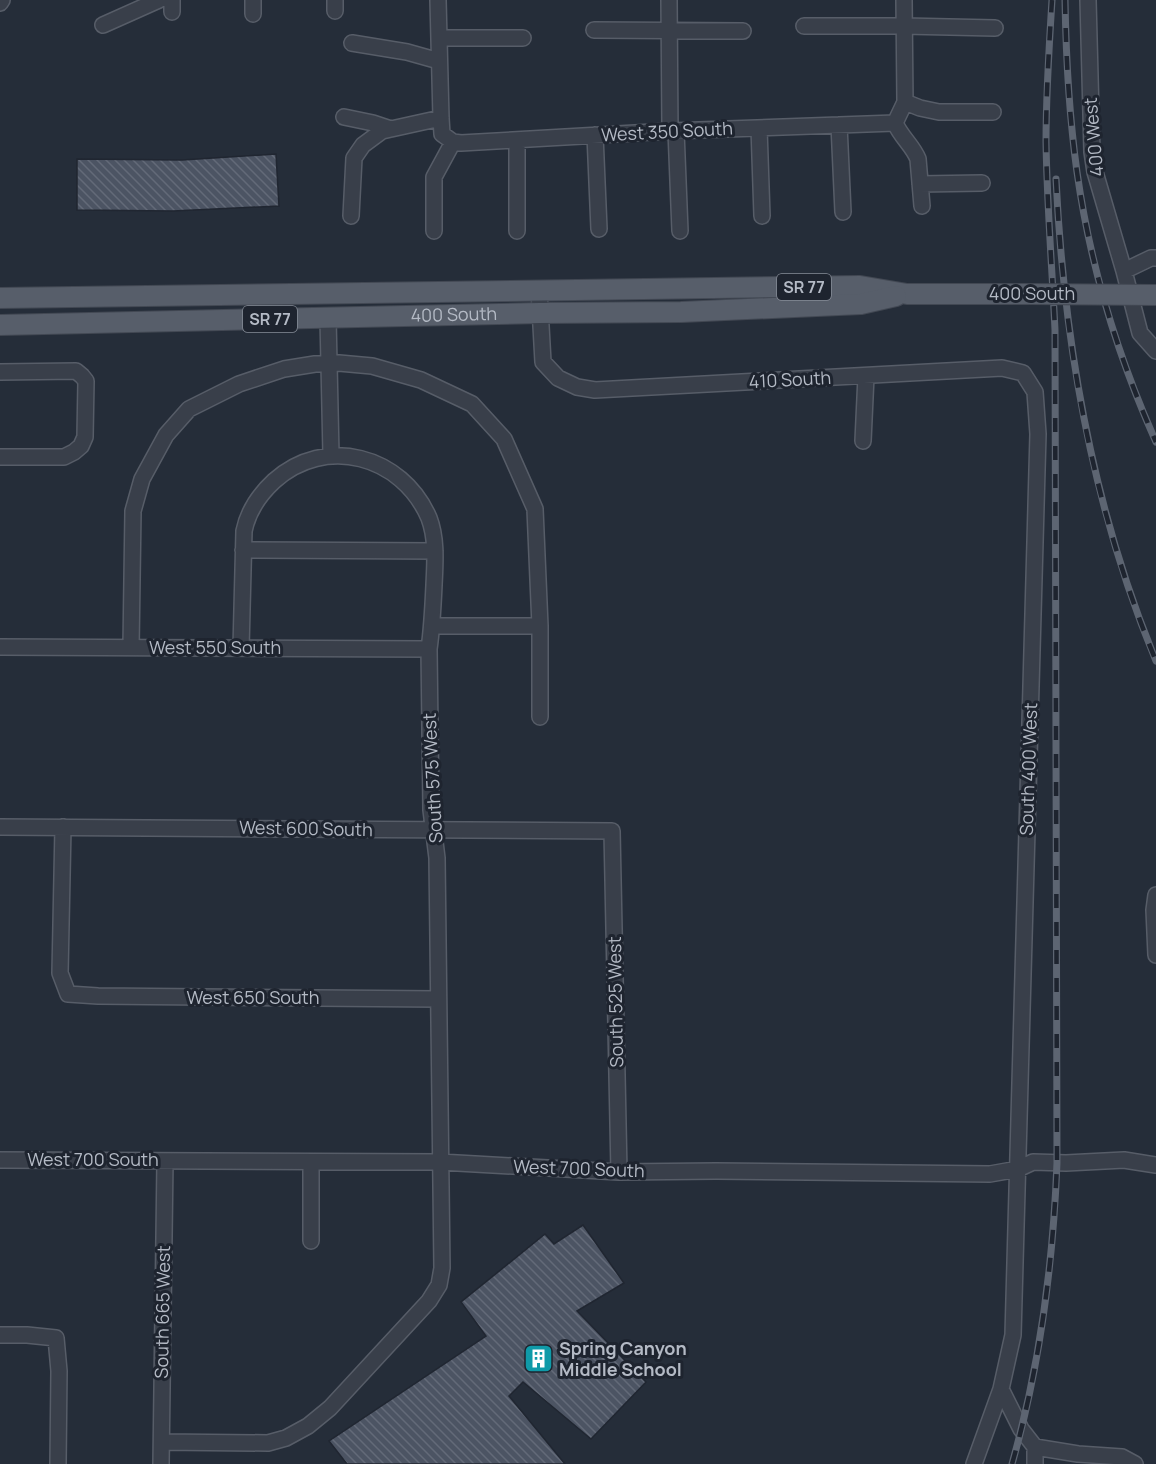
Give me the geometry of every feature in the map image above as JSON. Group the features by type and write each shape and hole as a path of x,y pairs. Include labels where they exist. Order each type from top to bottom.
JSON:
{"main road":[{"name":"400 South","path":"0,298 860,286 907,294 1156,295"},
{"name":"400 South","path":"0,325 681,312 861,304 907,294"}],"street":[{"path":"104,25 159,0"},
{"path":"434,231 434,177 445,131 439,61 438,0"},
{"path":"669,0 673,131 680,231"},
{"path":"904,0 905,102 895,123 918,159 922,206"},
{"name":"400 West","path":"1088,0 1092,152 1095,172 1140,333 1156,351"},
{"path":"804,26 994,28"},
{"path":"594,30 743,31"},
{"path":"439,38 523,38"},
{"path":"352,43 406,52 439,61"},
{"path":"905,102 939,112 993,112"},
{"path":"344,117 391,129"},
{"name":"West 350 South","path":"391,129 445,131 461,143 673,131 895,123"},
{"path":"839,125 843,212"},
{"path":"759,128 762,216"},
{"path":"351,216 354,158 363,145 382,131 391,129"},
{"path":"595,135 599,229"},
{"path":"517,140 517,231"},
{"path":"920,184 982,183"},
{"path":"1124,271 1151,258 1156,258"},
{"path":"539,290 540,313"},
{"name":"410 South","path":"540,313 543,362 558,378 577,387 595,390 1002,368 1023,373"},
{"path":"241,648 244,531 248,517 267,487 279,477 297,465 331,455 328,318"},
{"path":"131,647 133,511 142,479 166,435 189,409 239,384 284,369 315,364 339,363 372,366 421,380 472,404 504,439 535,509 540,626 540,717"},
{"path":"0,372 76,371 86,381 85,437 81,446 64,457 0,457"},
{"name":"South 400 West","path":"974,1464 1001,1389 1013,1335 1038,434 1035,392 1023,373"},
{"path":"863,441 866,376"},
{"name":"South 575 West","path":"162,1442 268,1443 286,1438 308,1426 330,1408 429,1301 439,1285 442,1268 437,858 431,810 429,649 435,551 433,533 428,516 414,494 399,477 383,467 366,461 331,455"},
{"path":"243,550 435,551"},
{"path":"432,626 540,626"},
{"name":"West 550 South","path":"0,646 429,649"},
{"name":"West 600 South","path":"0,827 612,831"},
{"name":"West 650 South","path":"63,827 60,973 68,994 438,999"},
{"name":"South 525 West","path":"612,831 620,1172"},
{"path":"1156,895 1154,910 1156,955"},
{"name":"West 700 South","path":"0,1160 440,1162 620,1172 990,1174 1018,1169 1033,1162 1124,1160 1156,1165"},
{"name":"South 665 West","path":"161,1464 165,1161"},
{"path":"311,1162 311,1241"},
{"path":"0,1335 56,1338 59,1371 58,1464"},
{"path":"1001,1389 1021,1429 1035,1447 1035,1464"},
{"path":"1035,1447 1078,1454 1122,1457 1135,1464"}],"building":[{"path":"276,154 279,206 173,211 77,210 77,159 182,160"},
{"name":"Spring Canyon Middle School","path":"583,1225 624,1283 577,1311 646,1382 591,1439 523,1382 509,1396 565,1464 347,1464 329,1441 486,1336 461,1302 545,1234 554,1244"}],"railway":[{"path":"1012,1464 1030,1390 1044,1315 1057,1163 1055,330 1046,142 1052,0"},
{"path":"1065,0 1072,129 1089,241 1118,344 1156,442"},
{"path":"1056,179 1066,303 1085,424 1114,544 1156,661"}],"place":[{"name":"Spring Canyon Middle School","path":"538,1359"}]}
